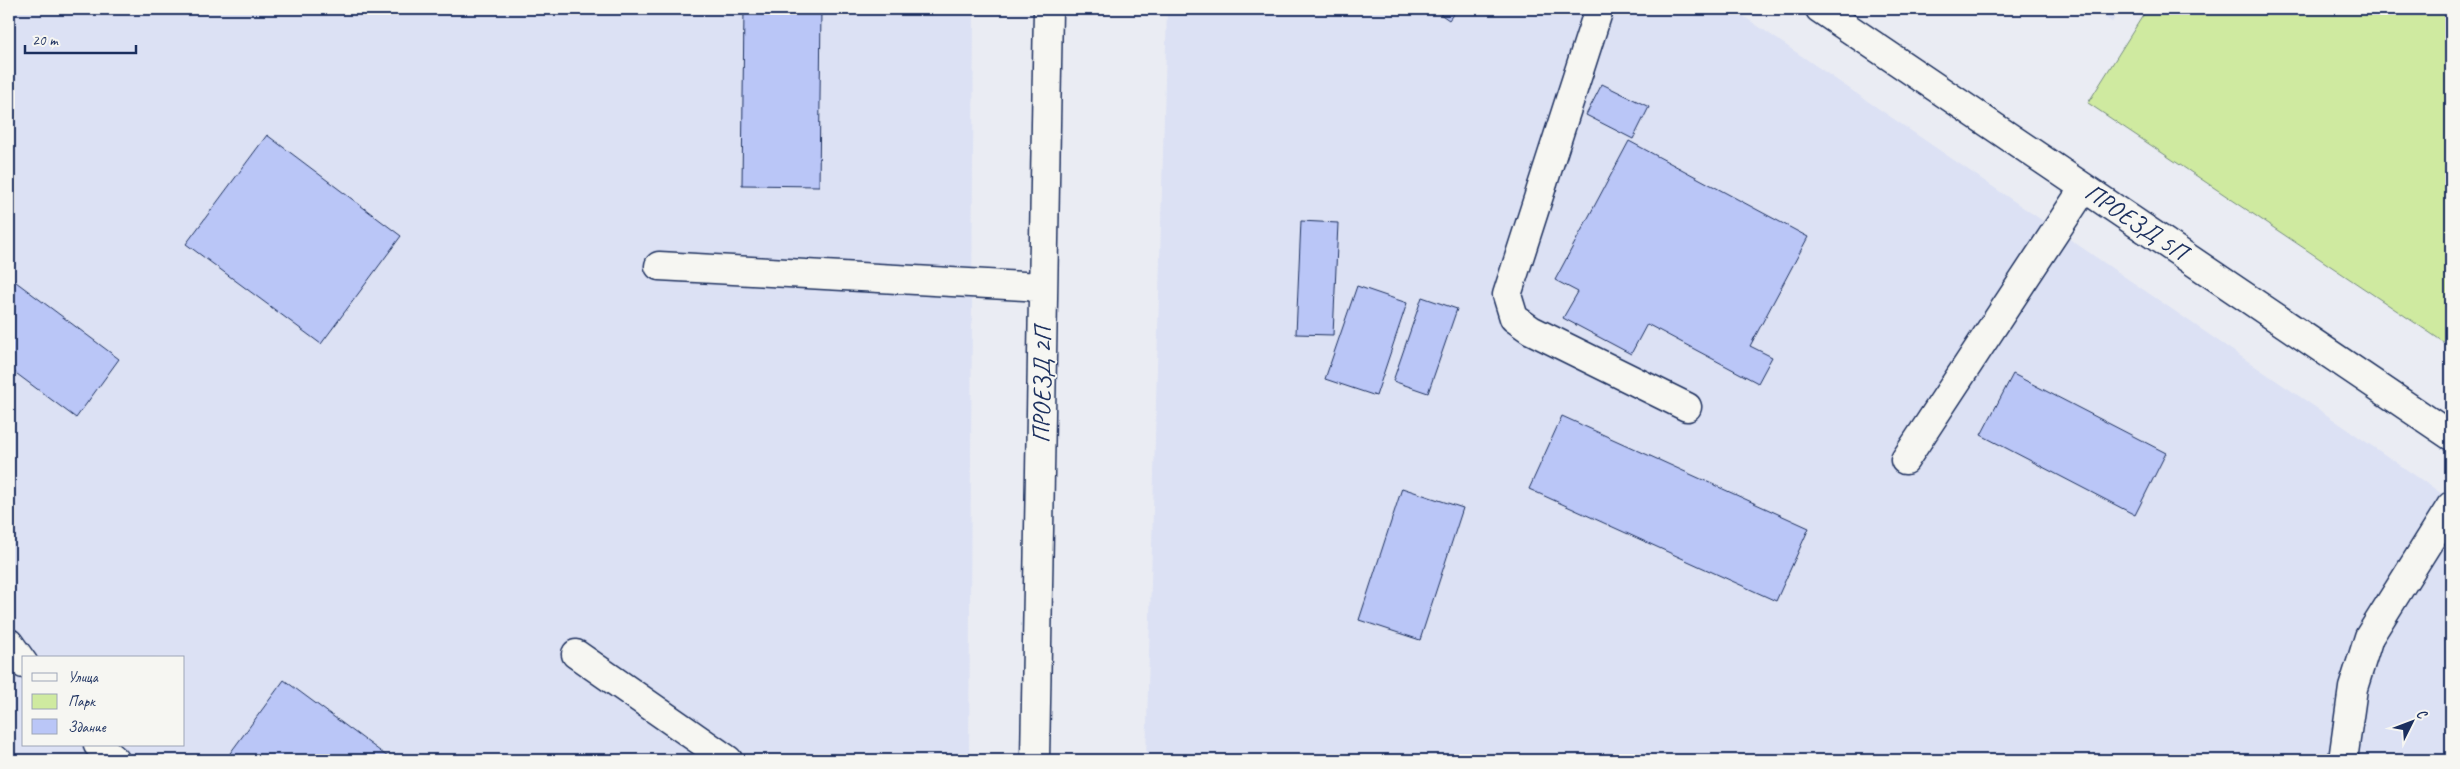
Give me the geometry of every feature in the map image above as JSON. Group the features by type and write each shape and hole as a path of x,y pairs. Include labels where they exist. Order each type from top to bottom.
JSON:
{"street":[{"name":"ПРОЕЗД 2П","path":"1035,760 1048,9"},
{"path":"1600,9 1508,295 1514,318 1531,330 1688,407"},
{"name":"ПРОЕЗД 5П","path":"1820,9 2451,436"},
{"path":"1905,460 2084,188"},
{"path":"658,266 1043,287"},
{"path":"2342,760 2353,688 2368,637 2451,506"},
{"path":"9,643 22,661"},
{"path":"576,654 728,760"},
{"path":"99,746 115,760"}],"shaded area":[{"path":"9,9 974,9 969,760 9,760"},
{"path":"1167,9 1733,9 2451,500 2451,760 1146,760"},
{"path":"2092,9 2120,9 2112,22"}],"green space":[{"path":"2147,9 2451,9 2451,347 2088,103"}],"building":[{"path":"744,9 821,9 819,186 742,185"},
{"path":"1433,9 1457,9 1449,20"},
{"path":"1602,84 1649,107 1633,139 1586,115"},
{"path":"267,135 401,236 321,344 186,244"},
{"path":"1629,141 1808,237 1750,346 1772,357 1758,383 1647,324 1631,354 1563,318 1578,292 1555,280"},
{"path":"1301,221 1338,223 1333,335 1296,334"},
{"path":"12,279 119,359 76,418 9,368 9,283"},
{"path":"1357,286 1407,303 1376,396 1325,379"},
{"path":"1422,297 1457,309 1428,393 1393,381"},
{"path":"2013,374 2166,453 2135,515 1981,435"},
{"path":"1562,416 1809,528 1776,601 1529,489"},
{"path":"1402,488 1463,508 1420,640 1359,620"},
{"path":"284,680 392,760 225,760"}]}
